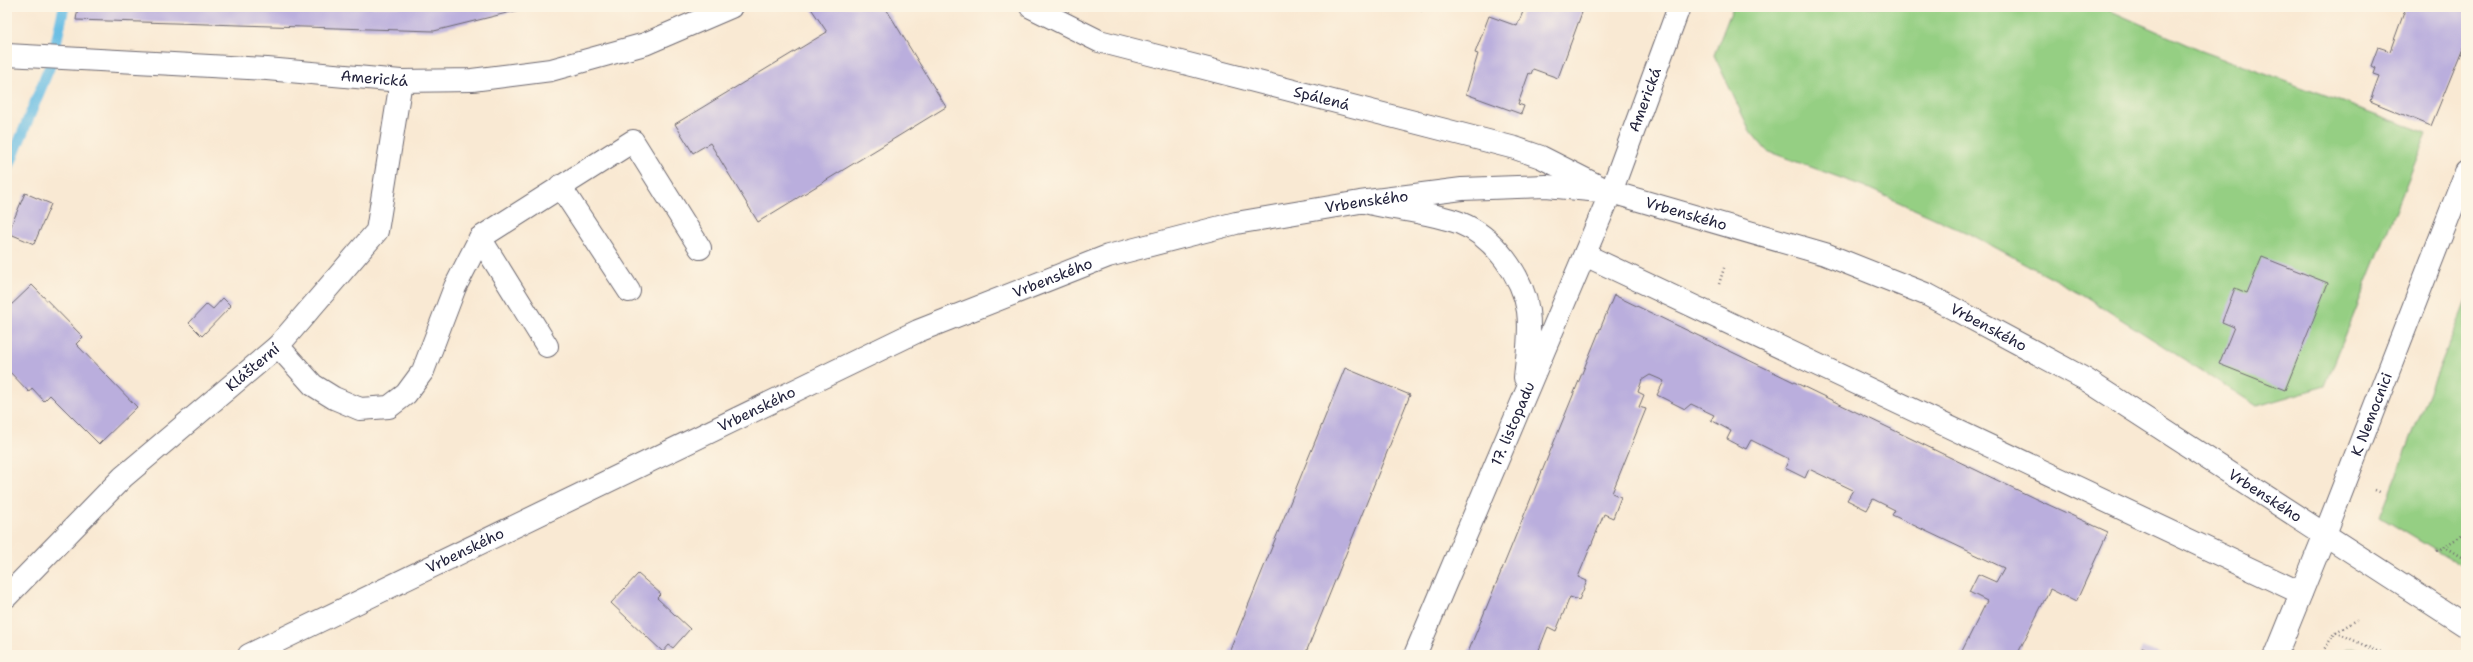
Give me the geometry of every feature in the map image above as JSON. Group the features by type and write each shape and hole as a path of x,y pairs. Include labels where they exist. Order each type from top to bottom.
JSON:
{"street":[{"name":"Americká","path":"7,55 267,69 401,81 472,80 551,70 645,44 730,7"},
{"name":"Spálená","path":"1031,7 1099,41 1515,148 1541,157 1611,192"},
{"name":"Americká","path":"1611,192 1679,7"},
{"name":"Klášterní","path":"7,596 123,477 278,346 377,231 401,81"},
{"path":"278,346 313,385 334,398 360,409 389,407 406,394 423,370 455,287 480,238 633,141 700,248"},
{"name":"K Nemocnici","path":"2276,655 2325,534 2466,172"},
{"path":"560,186 629,291"},
{"name":"Vrbenského","path":"249,655 918,332 1108,256 1236,223 1362,202 1462,189 1546,186 1611,192 1825,254 1928,295 2085,379 2466,626"},
{"name":"17. listopadu","path":"1415,655 1611,192"},
{"path":"1362,202 1460,223 1485,239 1500,254 1516,277 1528,310 1528,348 1520,408"},
{"path":"480,238 547,346"},
{"path":"1585,255 2301,593"}],"path":[{"path":"1718,288 1725,265"},
{"path":"2437,551 2466,533"},
{"path":"2443,546 2466,560"},
{"path":"2320,655 2336,632 2357,620"},
{"path":"2336,632 2385,655"}],"green space":[{"path":"1733,7 2102,7 2199,50 2427,133 2325,386 2257,406 2080,293 1974,236 1863,186 1767,151 1750,131 1714,55"},
{"path":"2466,301 2466,568 2380,516"},
{"path":"2353,647 2373,655 2345,655 2347,649"}],"building":[{"path":"78,7 527,8 434,31 76,20"},
{"path":"810,7 885,7 946,107 758,222 710,143 693,153 675,124 827,32"},
{"path":"1412,7 1423,7 1422,11"},
{"path":"1525,7 1584,7 1558,78 1533,69 1531,74 1529,73 1518,104 1524,106 1521,114 1466,94 1478,54 1475,53 1489,16 1517,26"},
{"path":"2406,7 2466,7 2466,40 2431,126 2370,101 2379,76 2373,74 2375,68 2371,66 2378,47 2390,51"},
{"path":"25,193 51,204 34,244 8,233"},
{"path":"2262,257 2328,283 2285,390 2219,364 2234,327 2222,322 2235,288 2247,293"},
{"path":"32,285 83,337 76,344 137,407 99,444 50,395 44,401 32,388 29,392 7,369 7,309"},
{"path":"1614,295 2036,499 2108,532 2076,602 2050,589 2017,655 1960,655 1987,601 1969,592 1978,574 1996,582 2004,568 1892,515 1895,510 1873,499 1867,510 1847,500 1853,490 1809,469 1805,478 1785,468 1789,459 1751,440 1746,449 1727,439 1731,431 1711,420 1714,415 1691,404 1685,409 1657,395 1664,381 1650,375 1642,380 1638,392 1644,395 1639,407 1646,409 1612,493 1621,497 1613,518 1604,514 1578,577 1587,581 1579,600 1570,597 1556,631 1548,627 1537,655 1467,655"},
{"path":"223,298 231,306 202,336 189,323 207,304 213,309"},
{"path":"1345,368 1410,395 1305,655 1228,655"},
{"path":"638,574 661,594 657,598 690,629 673,648 669,645 663,652 611,603"},
{"path":"2142,647 2163,655 2139,655"}],"waterway":[{"path":"7,171 52,61 64,7"}]}
